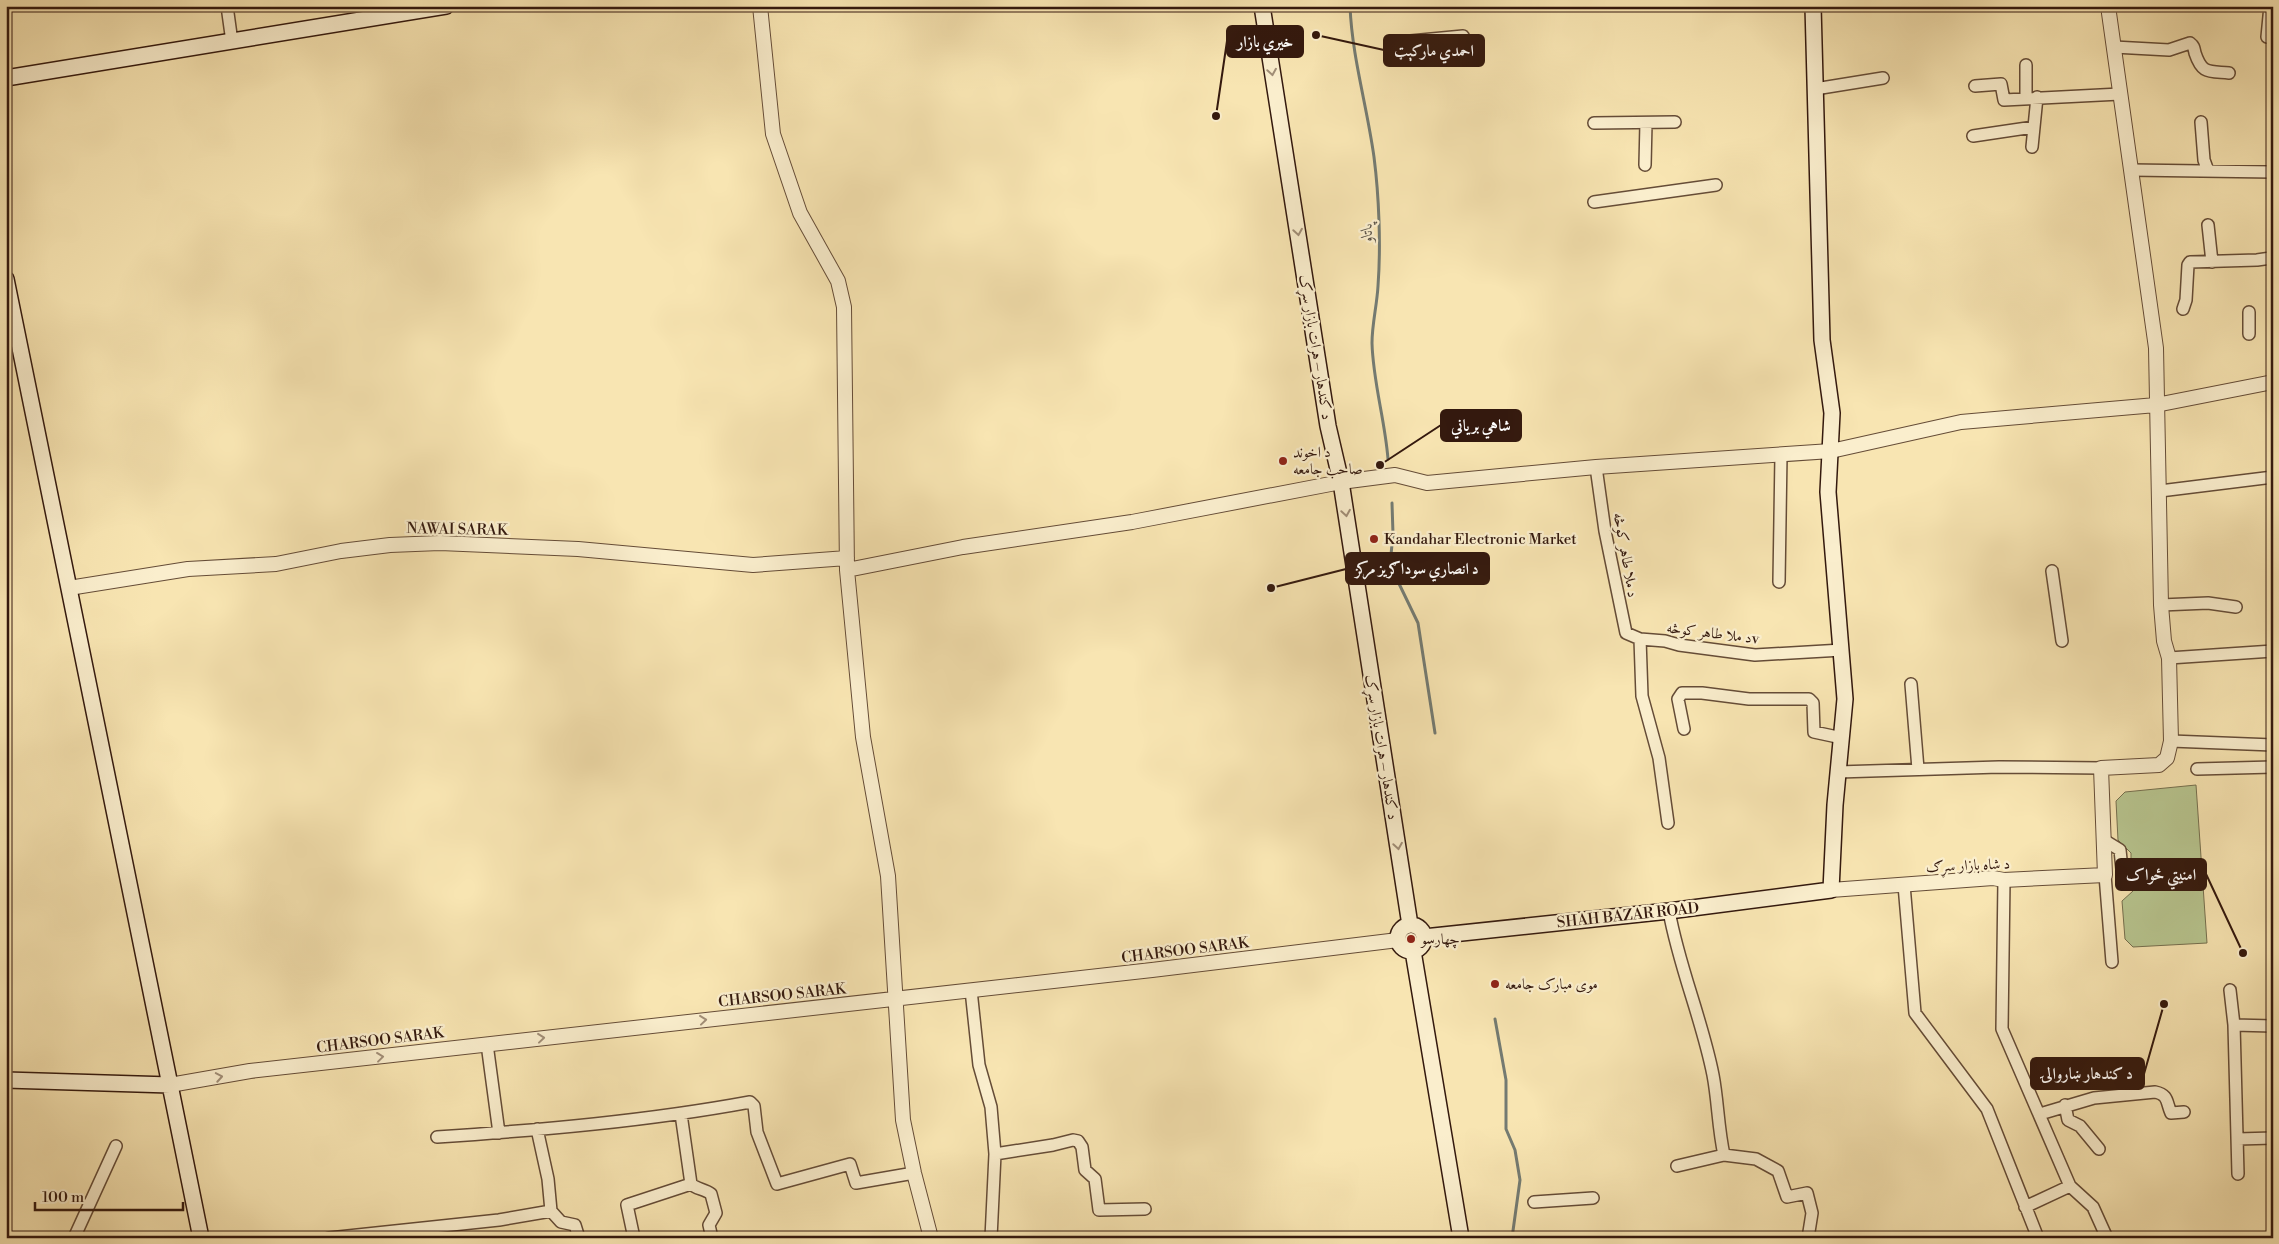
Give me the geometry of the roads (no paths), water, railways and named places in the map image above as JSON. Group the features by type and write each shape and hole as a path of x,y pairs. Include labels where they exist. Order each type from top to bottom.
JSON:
{"main road":[{"path":"6,78 446,6"},
{"name":"د کندهار – هرات بازار سړک","path":"1262,6 1328,426 1341,482 1410,925"},
{"path":"1813,6 1822,340 1832,413 1832,451 1828,492 1845,699 1831,860 1831,890"},
{"path":"6,279 201,1238"},
{"name":"SHAH BAZAR ROAD","path":"1424,937 1669,911 1831,890"},
{"path":"1410,925 1421,929 1424,937 1423,945 1413,951 1403,948 1398,940 1401,930 1410,925"},
{"path":"1413,951 1461,1238"},
{"path":"6,1080 170,1085"}],"street":[{"path":"227,6 232,42"},
{"path":"760,6 773,134 800,213 838,281 844,307 847,564 863,737 888,876 903,1120 914,1174 931,1238"},
{"path":"1838,772 1999,767 2101,768 2159,764 2167,758 2171,741 2170,658 2164,641 2161,605 2156,348 2108,6"},
{"path":"2267,36 2270,6"},
{"path":"1400,42 1463,36"},
{"path":"2114,47 2169,50 2190,42 2194,46 2200,66 2203,69 2229,73"},
{"path":"2026,65 2032,98 2034,127 2032,147"},
{"path":"1815,89 1883,78"},
{"path":"1975,86 2001,84 2004,100 2120,94"},
{"path":"1594,123 1675,122"},
{"path":"2201,122 2204,160 2208,170"},
{"path":"1645,165 1646,123"},
{"path":"1973,136 2034,127"},
{"path":"2131,170 2273,172"},
{"path":"1594,202 1716,185"},
{"path":"2208,225 2212,262"},
{"path":"2183,309 2186,300 2188,263 2271,258"},
{"path":"2249,334 2250,312"},
{"name":"NAWAI SARAK","path":"69,588 188,569 276,564 341,551 390,545 440,544 578,549 753,565 847,564 1132,522 1341,482 1395,475 1427,483 1596,467 1832,451 1961,422 2156,405 2273,382"},
{"path":"1779,582 1781,455"},
{"name":"د ملا طاهر کوڅه","path":"1596,467 1605,531 1626,634 1640,639"},
{"path":"2160,491 2273,477"},
{"path":"2052,570 2062,641"},
{"path":"2161,605 2208,603 2236,607"},
{"path":"1640,639 1642,696 1659,758 1668,823"},
{"name":"د ملا طاهر کوڅهv","path":"1640,639 1665,640 1679,645 1755,655 1842,650"},
{"path":"2170,658 2273,651"},
{"path":"1911,684 1918,769"},
{"path":"1684,728 1678,699 1682,693 1702,693 1749,700 1812,700 1814,732 1842,738"},
{"path":"2171,741 2273,745"},
{"path":"2101,768 2105,875 2112,962"},
{"path":"2197,769 2273,768"},
{"path":"2107,842 2120,850 2122,869 2134,873 2200,868"},
{"name":"د شاه بازار سړګ","path":"1831,890 1993,878 2004,880 2105,875"},
{"path":"2004,880 2002,1029 2070,1186 2093,1207 2107,1238"},
{"path":"1904,885 1915,1013 1987,1110 2038,1238"},
{"path":"1669,911 1674,938 1713,1075 1719,1135 1724,1155"},
{"name":"CHARSOO SARAK","path":"170,1085 250,1071 895,999 1398,940"},
{"path":"971,990 979,1065 991,1107 995,1154 992,1185 994,1206 991,1238"},
{"path":"2230,990 2234,1025 2238,1174"},
{"path":"2234,1025 2273,1026"},
{"path":"487,1044 499,1133"},
{"path":"2040,1114 2065,1105 2094,1098 2155,1092 2163,1094 2167,1098 2170,1113 2184,1112"},
{"path":"437,1136 499,1133 681,1114 753,1103 757,1132 777,1184 850,1164 856,1183 914,1174"},
{"path":"2065,1105 2068,1120 2080,1126 2099,1149"},
{"path":"681,1114 691,1184 711,1194 716,1213 709,1225 712,1238"},
{"path":"537,1129 548,1179 552,1211 561,1222 575,1225 579,1238"},
{"path":"2238,1139 2273,1138"},
{"path":"995,1154 1073,1140 1078,1141 1082,1147 1085,1170 1095,1179 1099,1210 1145,1209"},
{"path":"74,1238 116,1146"},
{"path":"1678,1166 1724,1155 1756,1160 1778,1171 1787,1197 1807,1193 1812,1213 1808,1238"},
{"path":"634,1238 627,1205 691,1184"},
{"path":"2025,1207 2070,1186"},
{"path":"1534,1202 1593,1198"},
{"path":"329,1238 499,1220 552,1211"}],"waterway":[{"name":"پاتاو","path":"1350,6 1351,25 1371,138 1377,188 1379,271 1372,343 1374,372 1388,459"},
{"path":"1392,503 1393,534 1390,565 1418,623 1435,733"},
{"path":"1495,1019 1506,1080 1506,1129 1515,1150 1520,1180 1512,1238"}],"place":[{"name":"احمدي مارکېټ","path":"1316,35"},
{"name":"خیري بازار","path":"1216,116"},
{"name":"د اخوند صاحب جامعه","path":"1283,461"},
{"name":"شاهي برياني","path":"1380,465"},
{"name":"Kandahar Electronic Market","path":"1374,539"},
{"name":"د انصاري سوداګریز مرکز","path":"1271,588"},
{"name":"چهارسو","path":"1411,939"},
{"name":"امنيتي ځواک","path":"2243,953"},
{"name":"موی مبارک جامعه","path":"1495,984"},
{"name":"د کندهار ښاروالۍ","path":"2164,1004"}]}
